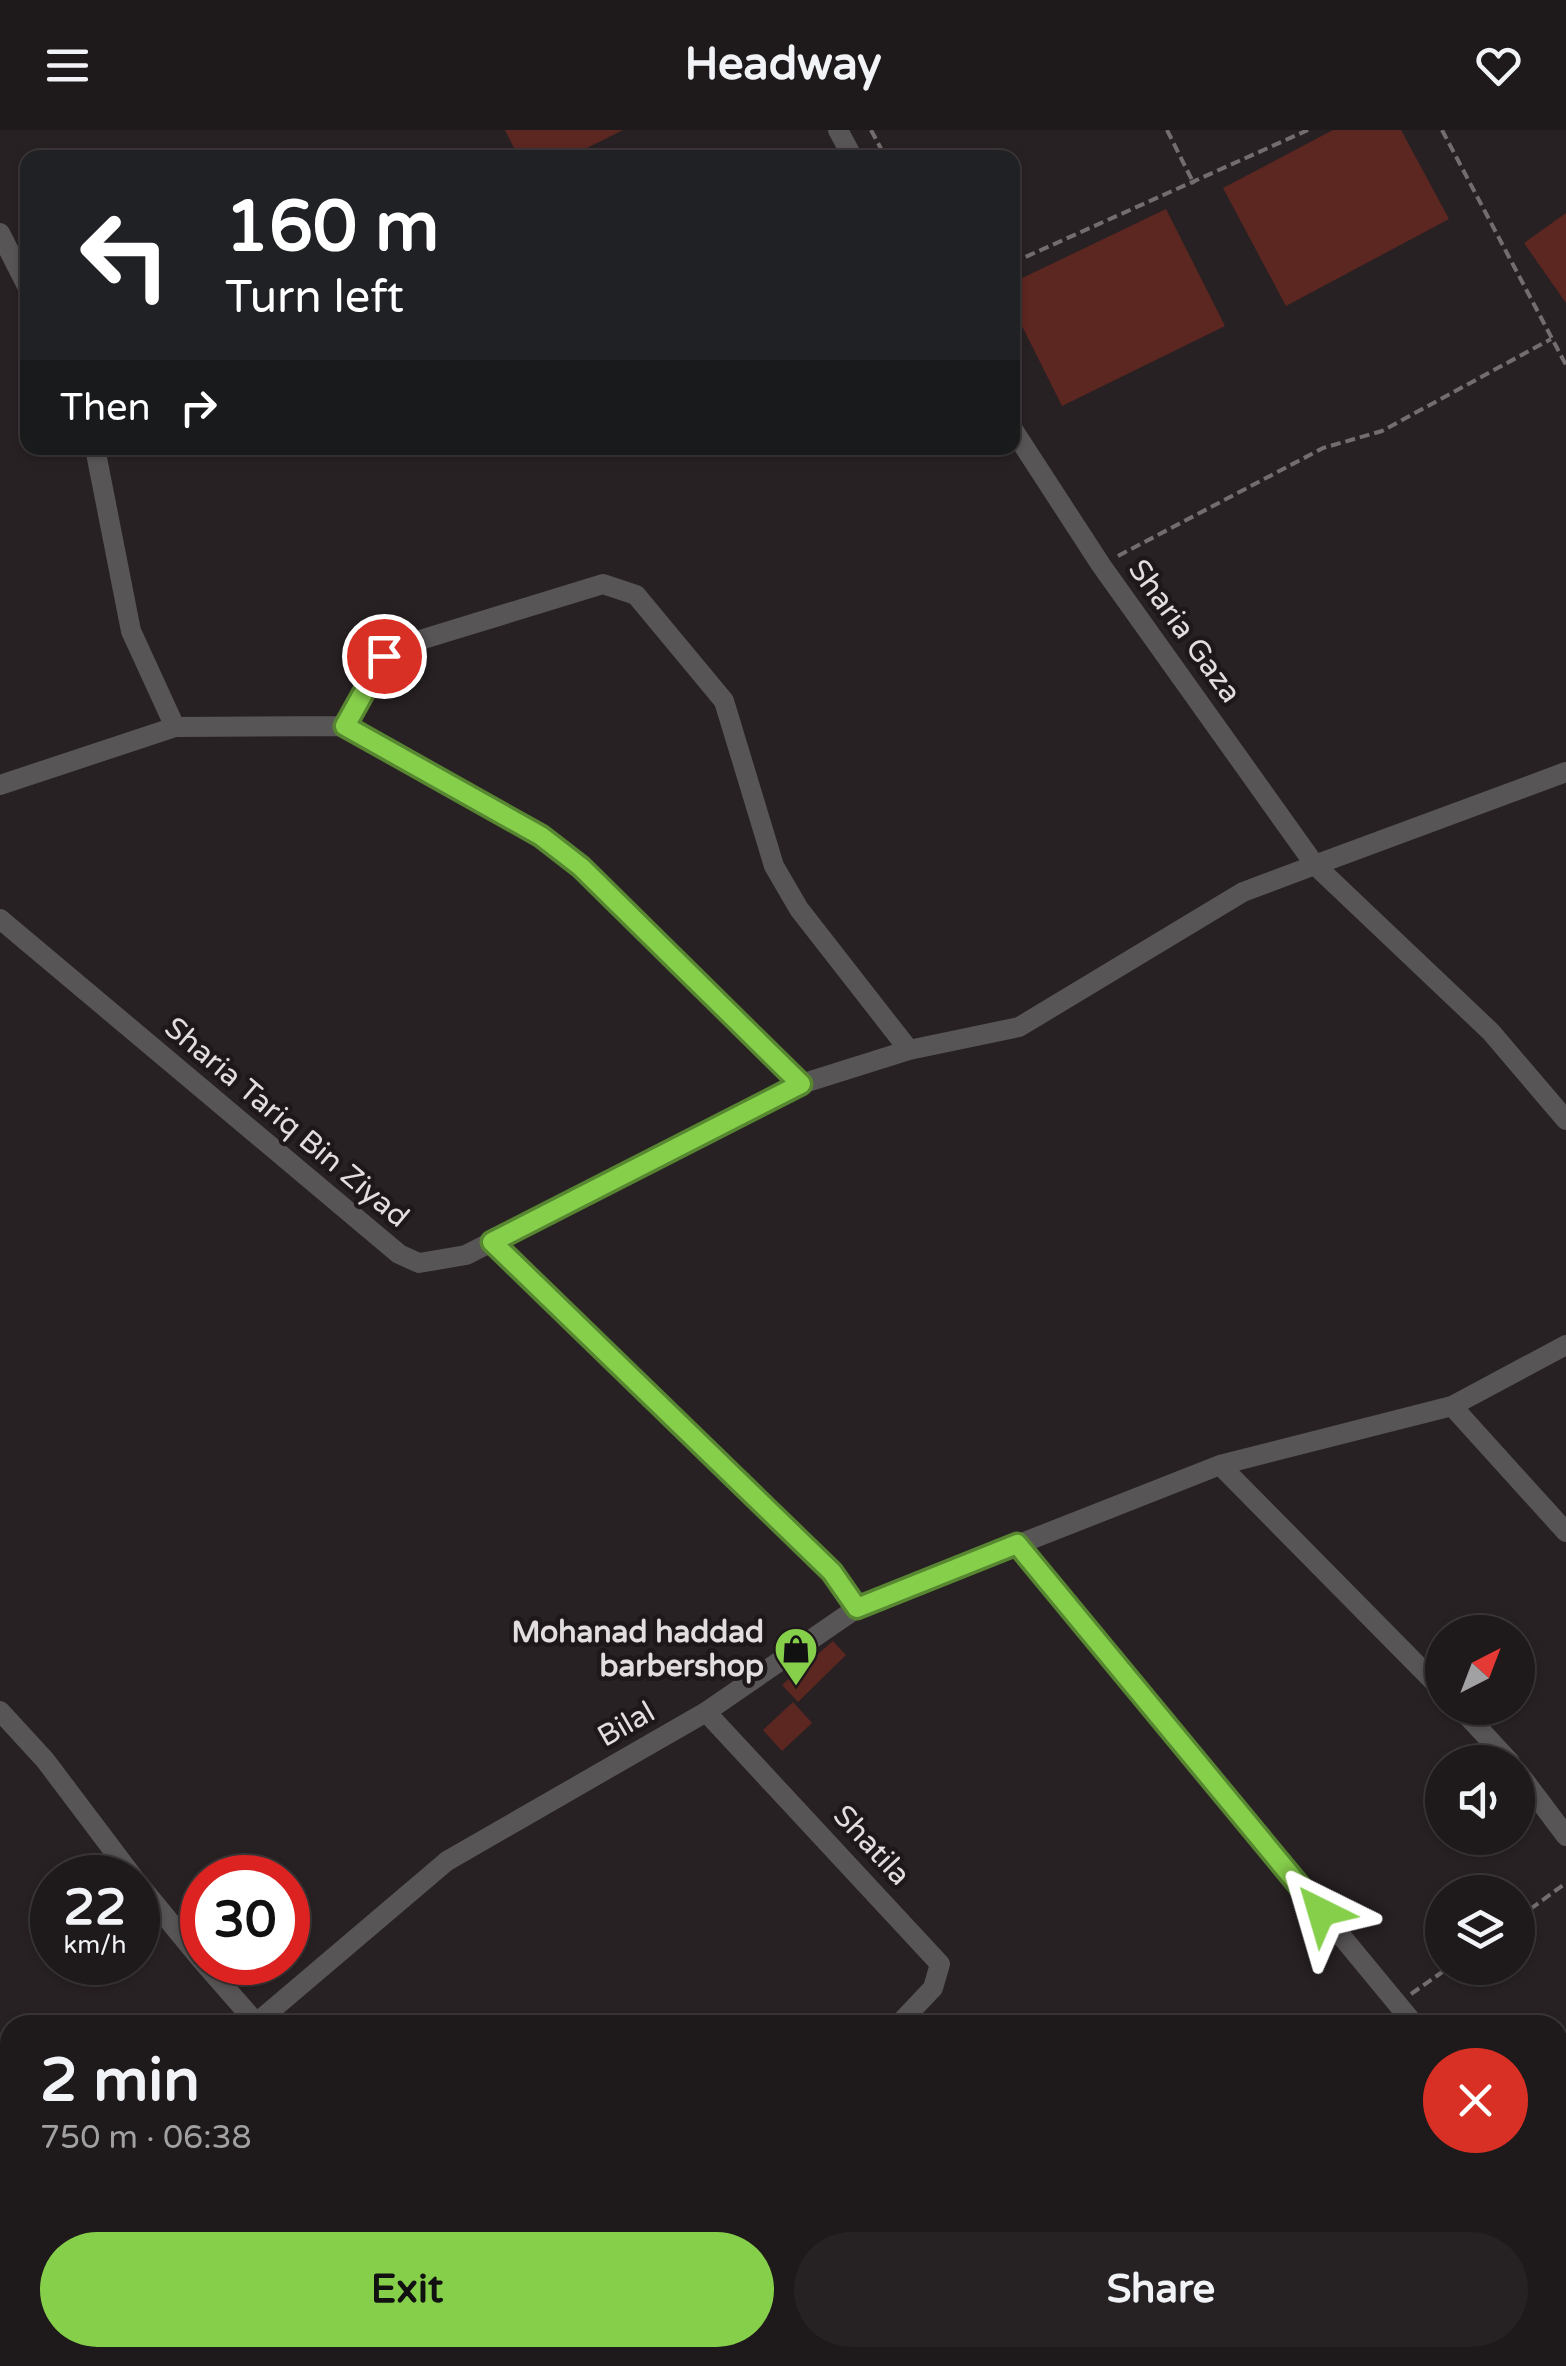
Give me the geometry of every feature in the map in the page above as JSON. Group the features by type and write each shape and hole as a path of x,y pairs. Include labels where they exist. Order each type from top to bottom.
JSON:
{"street":[{"path":"0,232 20,272"},
{"name":"Sharia Gaza","path":"1020,440 1101,565 1316,865 1491,1032 1566,1120"},
{"path":"97,455 131,631 176,727"},
{"path":"345,726 384,656 394,648 603,584 626,588 692,658 724,701 774,866 799,909 909,1050"},
{"path":"0,785 176,727 345,726 541,836 581,867 801,1084"},
{"name":"Sharia Tariq Bin Ziyad","path":"0,919 399,1254 419,1262 445,1262 492,1242 801,1084 909,1050 1019,1027 1242,892 1566,772"},
{"path":"492,1242 832,1572 857,1608"},
{"name":"Bilal","path":"266,2015 446,1861 706,1712 857,1608 1220,1465 1452,1406 1566,1344"},
{"path":"1452,1406 1566,1532"},
{"path":"1220,1465 1425,1673"},
{"path":"1017,1544 1406,2015"},
{"path":"0,1711 46,1760 117,1855"},
{"name":"Shatila","path":"706,1712 940,1964 933,1988 907,2015"},
{"path":"1476,1725 1494,1745"},
{"path":"1535,1795 1566,1836"},
{"path":"160,1909 180,1934"},
{"path":"223,1985 248,2015"}],"path":[{"path":"1167,130 1194,185"},
{"path":"1020,260 1194,185 1308,130"},
{"path":"1442,130 1566,365"},
{"path":"1101,565 1323,448 1382,431 1551,339"},
{"path":"1535,1906 1566,1884"},
{"path":"1397,2004 1425,1984"}],"building":[{"path":"505,130 623,130 583,150 515,150"},
{"path":"1333,130 1401,130 1449,219 1286,306 1223,188"},
{"path":"1166,209 1225,326 1062,406 1020,322 1020,279"},
{"path":"1566,213 1566,303 1524,243"},
{"path":"833,1641 846,1655 798,1702 782,1685"},
{"path":"793,1702 812,1723 782,1751 763,1730"}],"place":[{"name":"Mohanad haddad barbershop","path":"796,1687"}],"route":[{"path":"384,656 345,726 541,836 581,867 801,1084 492,1242 832,1572 857,1608 1017,1544 1321,1912"}]}
